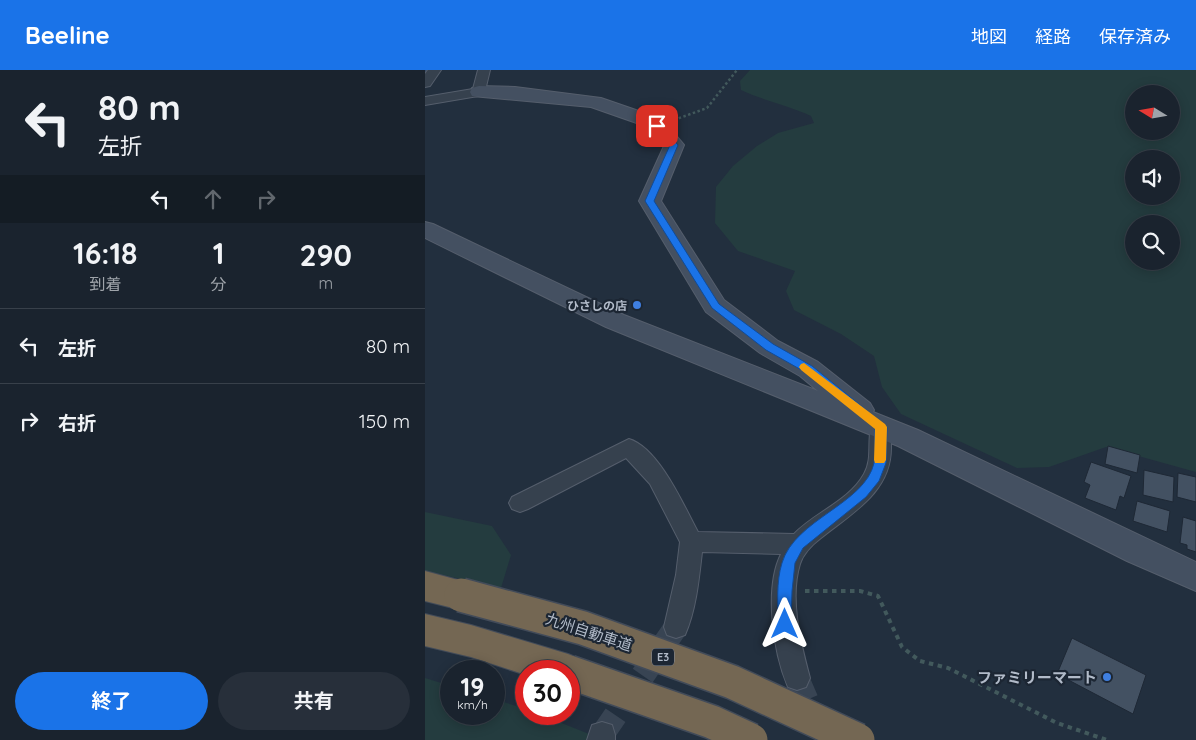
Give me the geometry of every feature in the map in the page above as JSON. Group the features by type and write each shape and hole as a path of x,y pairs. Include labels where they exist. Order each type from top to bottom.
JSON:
{"highway":[{"name":"九州自動車道","path":"425,586 583,628 733,682 858,740"},
{"path":"425,630 471,641 532,660"},
{"path":"580,675 711,722 751,740"}],"street":[{"path":"425,83 435,70"},
{"path":"479,92 485,70"},
{"path":"425,102 479,92 515,93 594,102 655,123 674,145 650,201 715,306 769,347 809,369 881,427"},
{"path":"425,229 615,321 881,427 1196,577"},
{"path":"797,678 785,624 785,591 789,562 799,544 862,493 874,477 880,463 881,427"},
{"path":"519,503 629,447 658,478 691,542 688,575 676,627"},
{"path":"691,542 799,544"}],"path":[{"path":"657,126 707,108 737,70"},
{"path":"785,591 860,591 878,596 902,647 921,662 948,668 1057,723 1107,740"}],"green space":[{"path":"750,70 1196,70 1196,472 1106,447 1049,467 1017,468 901,414 882,387 874,356 841,334 794,310 786,291 795,271 738,251 715,223 716,187 733,166 757,146 778,133 814,123 811,116 741,90 740,81"},
{"path":"425,512 492,526 511,555 501,588 425,571"},
{"path":"425,678 440,683 440,725 505,725 505,702 515,706 515,725 566,725 604,740 425,740"}],"building":[{"path":"1108,446 1140,455 1137,473 1105,464"},
{"path":"1091,462 1131,476 1124,498 1120,496 1116,510 1085,498 1090,485 1084,482"},
{"path":"1144,470 1174,477 1173,502 1143,495"},
{"path":"1178,473 1196,477 1196,502 1177,497"},
{"path":"1137,501 1170,511 1167,532 1133,521"},
{"path":"1183,517 1196,521 1196,552 1187,549 1187,545 1180,543"},
{"path":"1072,638 1146,675 1133,714 1057,674"}],"tunnel":[{"path":"602,735 676,627"},
{"path":"797,678 816,722"}],"slow traffic":[{"path":"804,367 881,427 880,460"}],"place":[{"name":"ひさしの店","path":"637,305"},
{"name":"ファミリーマート","path":"1107,677"}],"route":[{"path":"657,126 674,145 650,201 715,306 769,347 809,369 881,427 880,463 874,477 862,493 799,544 789,562 785,591 785,624"}]}
